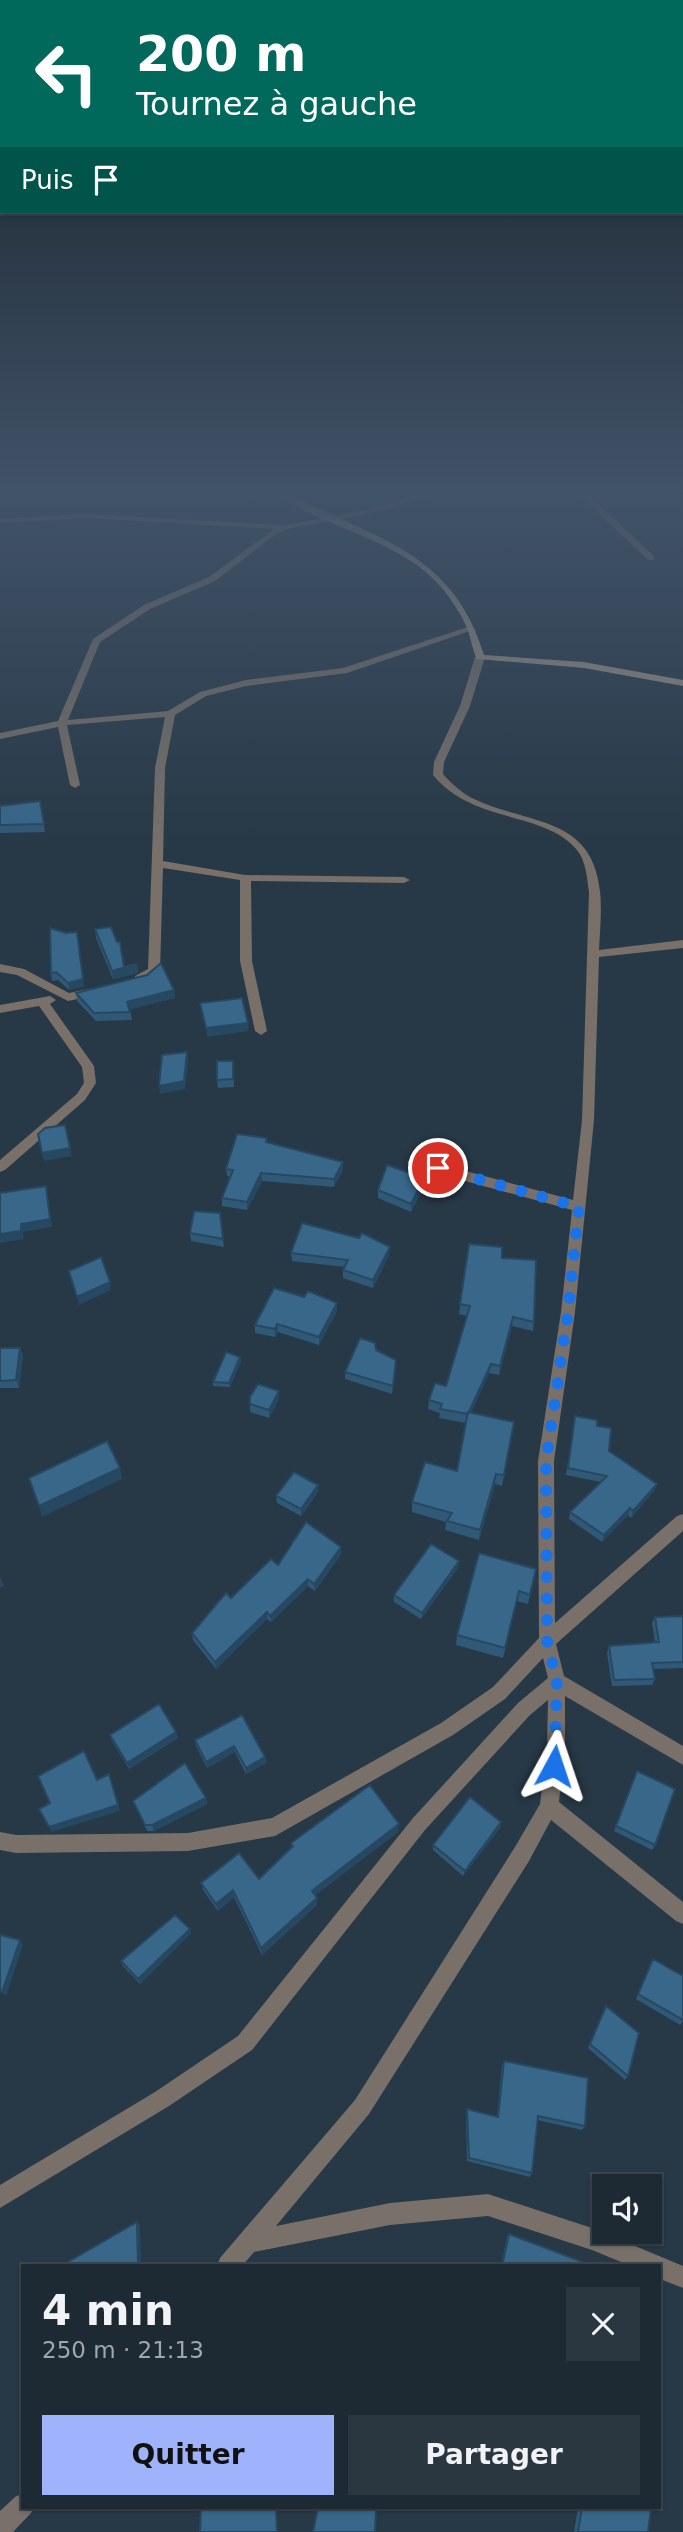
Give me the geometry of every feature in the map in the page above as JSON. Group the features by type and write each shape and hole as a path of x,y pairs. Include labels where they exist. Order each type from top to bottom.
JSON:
{"street":[{"path":"75,785 62,723 96,641 144,609"},
{"path":"230,2264 362,2107 522,1854 548,1806 556,1746 557,1681 547,1641 546,1461 568,1312 588,1119 595,892 587,859 578,845 555,831 464,799 446,786 438,775 439,762 465,706 480,657 471,629 460,609"},
{"path":"0,736 62,723 170,714 203,694 246,683 344,671 471,629"},
{"path":"480,657 584,665 683,683"},
{"path":"132,981 154,971 160,864 160,768 170,714"},
{"path":"160,864 245,878 404,880"},
{"path":"245,878 246,961 261,1031"},
{"path":"595,954 683,944"},
{"path":"0,968 20,972 68,997"},
{"path":"0,1009 109,987"},
{"path":"0,1167 81,1097 90,1083 88,1066 42,1001"},
{"path":"414,1162 579,1207"},
{"path":"0,1841 16,1844 188,1842 275,1827 447,1729 499,1693 547,1641 683,1521"},
{"path":"557,1681 683,1756"},
{"path":"0,2197 162,2099 245,2042 419,1824 524,1709 557,1681"},
{"path":"548,1806 683,1914"},
{"path":"248,2242 390,2214 488,2205 592,2239 651,2264"},
{"path":"661,2268 683,2277"},
{"path":"0,2528 21,2507"}],"building":[{"path":"40,801 44,824 0,825 0,806"},
{"path":"111,927 117,942 120,942 124,967 137,964 112,971 95,929"},
{"path":"50,928 66,933 77,932 83,979 68,983 56,972 51,973"},
{"path":"161,963 174,990 127,1002 130,1012 94,1013 76,993 147,975"},
{"path":"242,998 248,1023 206,1028 200,1003"},
{"path":"187,1052 184,1081 159,1086 162,1055"},
{"path":"217,1061 233,1061 233,1079 217,1080"},
{"path":"65,1125 70,1148 42,1153 38,1134 45,1128"},
{"path":"237,1134 267,1138 266,1142 343,1162 334,1179 261,1173 247,1202 222,1198 233,1170 226,1169"},
{"path":"387,1165 424,1178 411,1204 378,1190"},
{"path":"46,1186 50,1219 21,1224 21,1231 0,1234 0,1193"},
{"path":"194,1211 220,1213 223,1239 190,1233"},
{"path":"302,1223 359,1238 362,1233 390,1247 373,1280 343,1270 348,1260 291,1253"},
{"path":"469,1244 502,1247 502,1258 536,1260 534,1322 513,1317 500,1366 491,1364 468,1414 440,1409 442,1404 429,1400 435,1383 446,1386 470,1306 460,1304"},
{"path":"101,1257 110,1282 77,1297 69,1271"},
{"path":"274,1288 304,1297 308,1291 337,1303 319,1337 277,1324 275,1329 255,1325"},
{"path":"360,1338 375,1343 376,1350 396,1360 393,1386 345,1372"},
{"path":"0,1348 20,1348 16,1380 0,1381"},
{"path":"226,1352 240,1357 229,1383 213,1382"},
{"path":"258,1384 279,1391 269,1410 250,1404 250,1397"},
{"path":"468,1412 514,1422 504,1475 496,1474 480,1530 447,1521 452,1513 412,1502 425,1462 457,1471"},
{"path":"575,1416 597,1420 597,1426 611,1428 609,1451 657,1484 633,1511 630,1508 604,1535 570,1512 607,1476 568,1468"},
{"path":"107,1441 120,1468 39,1506 29,1478"},
{"path":"294,1472 318,1485 301,1509 276,1496"},
{"path":"306,1522 341,1547 314,1584 308,1579 270,1616 267,1612 215,1662 192,1633 226,1593 231,1598 271,1559 278,1565"},
{"path":"431,1544 459,1561 422,1613 394,1595"},
{"path":"479,1553 536,1569 530,1595 519,1591 505,1648 457,1635"},
{"path":"683,1616 683,1662 652,1663 655,1679 614,1680 609,1646 659,1642 655,1617"},
{"path":"159,1704 176,1732 127,1763 110,1735"},
{"path":"242,1715 265,1757 246,1768 234,1746 206,1762 195,1740"},
{"path":"84,1751 97,1780 109,1774 118,1805 49,1827 39,1809 50,1803 38,1776"},
{"path":"185,1763 206,1798 152,1825 145,1825 133,1801"},
{"path":"637,1771 675,1789 655,1845 616,1826"},
{"path":"370,1785 399,1824 312,1891 317,1898 261,1948 233,1890 216,1904 201,1883 239,1853 259,1879 293,1846 291,1843"},
{"path":"470,1797 501,1822 465,1871 433,1845"},
{"path":"175,1915 190,1929 138,1979 121,1961"},
{"path":"0,1935 20,1940 2,1992 0,1991"},
{"path":"653,1959 683,1976 683,2020 638,1994"},
{"path":"606,2006 639,2033 628,2076 590,2044"},
{"path":"504,2061 588,2078 585,2126 538,2116 532,2173 469,2158 467,2109 498,2117"},
{"path":"137,2222 138,2264 64,2264"},
{"path":"509,2234 588,2264 502,2264"},
{"path":"201,2509 276,2509 277,2532 200,2532"},
{"path":"318,2509 376,2509 375,2532 313,2532"},
{"path":"582,2509 651,2509 648,2532 578,2532"}],"route":[{"path":"438,1168 579,1207 568,1312 546,1461 547,1641 557,1681 554,1766"}]}
